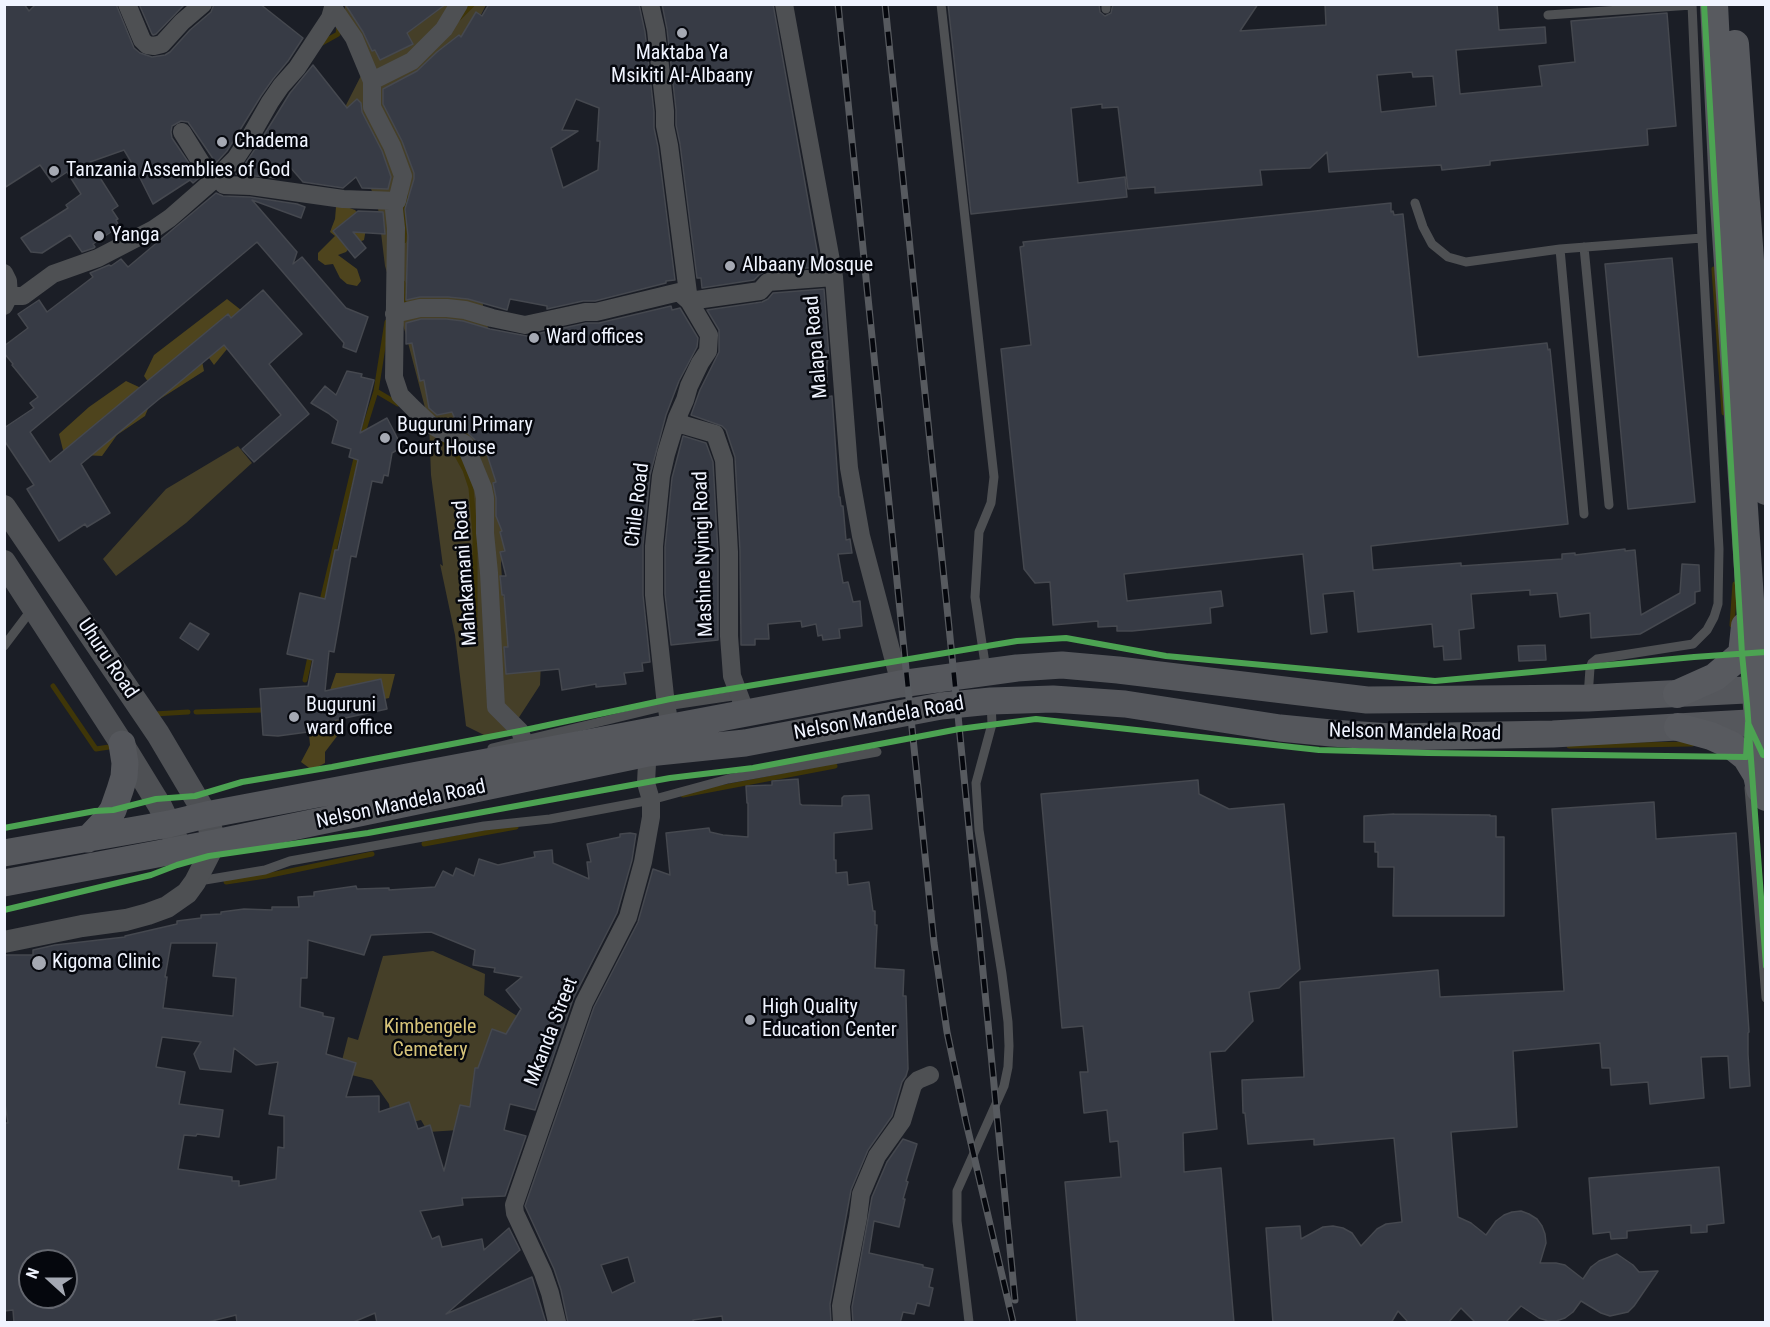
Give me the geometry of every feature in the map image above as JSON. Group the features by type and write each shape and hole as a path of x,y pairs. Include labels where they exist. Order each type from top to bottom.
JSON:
{"highway":[{"path":"1714,4 1723,188 1748,553 1761,689 1766,797"},
{"path":"1732,4 1766,491"},
{"path":"1677,694 1715,677 1742,654 1748,553"},
{"path":"1678,727 1731,745 1746,758 1757,775 1766,812"}],"main road":[{"name":"Uhuru Road","path":"4,507 158,734 206,815 215,843"},
{"name":"Uhuru Road","path":"4,562 122,744 169,824 181,850"},
{"name":"Nelson Mandela Road","path":"169,824 262,799 526,748 658,730 745,743 941,706 989,686 1017,668 1062,665 1118,670 1367,700 1588,698 1761,689"},
{"name":"Nelson Mandela Road","path":"4,884 215,843 658,730 742,704 900,684 989,686 1053,699 1125,704 1280,728 1390,737 1553,734 1762,722"},
{"path":"88,838 109,815 120,790 125,763 122,744"},
{"path":"5,852 169,824"}],"street":[{"path":"127,4 142,40 147,45 154,46 162,44 203,4"},
{"path":"372,81 412,61 444,29 459,4"},
{"name":"Chile Road","path":"650,4 656,30 665,126 688,301 709,335 708,351 695,372 677,418 661,476 654,546 658,730"},
{"name":"Malapa Road","path":"783,4 834,277 851,479 861,536 900,684"},
{"path":"182,132 205,169 224,185 251,186 343,199 397,201 404,176 372,107 372,81 354,38 334,7"},
{"path":"4,273 8,281 7,301 23,296 53,274 98,258 154,229 170,218 236,158 270,102 297,68 330,18 334,7"},
{"name":"Mahakamani Road","path":"393,200 396,228 394,377 400,395 431,425 465,444 483,488 496,707 520,731 526,748"},
{"path":"394,314 420,308 447,308 465,310 525,325 585,312 596,312 680,292 688,301 760,291 768,282 834,277"},
{"name":"Mashine Nyingi Road","path":"677,418 684,425 715,434 724,460 729,552 729,636 732,676 742,704"},
{"name":"Mkanda Street","path":"557,1323 543,1273 514,1213 514,1205 584,1003 628,917 643,862 651,817 651,800 646,783 658,730"},
{"path":"4,942 82,926 126,920 167,907 187,893 215,843"},
{"path":"181,850 196,879"},
{"path":"842,1323 842,1306 861,1194 877,1156 902,1121 913,1085 930,1075"}],"lane":[{"path":"941,4 994,477 991,503 979,532 975,597 989,686 992,724 976,783 979,830 1002,974 1009,1046 1004,1086 957,1191 957,1221 969,1323"},
{"path":"1548,15 1692,5 1719,549 1718,604 1707,630 1693,644 1597,659 1590,668 1588,698"},
{"path":"1415,203 1423,227 1432,244 1448,257 1466,262 1560,249 1702,238"},
{"path":"1584,248 1609,505"},
{"path":"1560,249 1584,514"},
{"path":"4,646 33,607"},
{"path":"480,750 526,748"},
{"path":"196,879 265,870 290,861 462,830 550,819 651,800 728,778 877,752"},
{"path":"1746,758 1766,998"},
{"path":"359,776 381,772"}],"green space":[{"path":"345,5 486,5 478,21 476,255 484,312 495,355 511,517 501,563 503,596 541,662 540,685 514,725 501,735 488,737 466,726 455,635 440,564 443,566 431,475 429,423 385,266 378,208 345,107 368,62 344,29"},
{"path":"238,446 252,463 186,523 116,576 103,559 166,489"},
{"name":"Kimbengele Cemetery","path":"433,951 485,974 484,995 525,1021 474,1129 428,1132 421,1120 393,1127 389,1104 372,1080 339,1072 348,1037 358,1040 383,956"}],"shaded area":[{"path":"344,206 355,210 363,219 366,229 364,240 338,255 357,269 361,281 357,286 347,284 340,278 333,264 325,265 318,260 318,253 335,236 330,232 335,219 336,207"},
{"path":"227,299 241,310 245,327 214,365 209,358 201,356 204,371 160,399 144,376 154,355"},
{"path":"126,381 154,394 145,416 117,435 102,456 64,454 59,434 89,407"},
{"path":"336,673 395,674 389,698 336,710 344,727 325,752 325,763 312,770 301,762 310,745 307,712 330,690"}],"building":[{"path":"4,4 24,4 29,11 36,4 116,4 134,48 152,57 170,52 211,12 214,4 260,4 303,38 261,96 227,151 216,163 188,122 181,121 172,126 172,138 199,178 193,183 190,180 153,204 124,150 90,162 118,206 112,210 118,219 116,220 118,224 112,228 114,230 93,244 94,248 82,252 70,235 42,253 31,252 21,238 68,208 66,205 81,194 67,172 52,182 40,165 4,188"},
{"path":"139,4 185,4 153,35"},
{"path":"345,4 446,4 407,33 413,44 380,60 375,50 372,51"},
{"path":"489,4 639,4 645,32 654,128 675,280 595,301 583,301 547,309 547,306 510,299 507,310 468,299 448,297 420,297 406,300 408,236 405,209 414,173 402,141 383,104 383,89 417,71 459,35 461,37 476,12 482,16","holes":["576,99 599,108 598,170 563,188 551,148 578,131 562,130"]},
{"path":"662,4 773,4 820,267 767,271 754,280 702,288 701,278 697,278"},
{"path":"948,4 1099,4 1100,12 1105,16 1111,13 1113,4 1258,4 1240,31 1326,25 1325,4 1497,4 1499,30 1545,27 1546,43 1456,50 1460,94 1542,86 1539,66 1575,62 1571,21 1667,13 1676,126 1647,129 1648,145 1490,161 1490,165 1442,170 1441,165 1329,172 1327,152 1310,168 1260,170 1262,185 1155,193 1155,187 1128,189 1118,107 1102,108 1102,104 1071,108 1078,183 1125,177 1127,197 971,214","holes":["1412,72 1413,77 1433,76 1436,106 1381,112 1377,75"]},
{"path":"313,65 347,108 357,99 361,103 362,112 382,151 391,177 388,189 362,188 356,177 343,188 303,182 290,167 275,178 236,174 259,143 290,93"},
{"path":"216,193 223,196 250,197 305,207 301,218 252,200 297,252 293,264 302,257 346,308 368,317 356,352 343,347 344,343 257,242 30,432 50,462 228,314 231,318 263,290 302,334 269,364 309,414 254,462 242,449 281,415 224,345 81,464 110,513 87,527 85,524 59,541 27,489 34,485 4,440 4,428 34,408 30,403 38,397 4,353 4,346 28,328 18,314 39,300 47,312 93,277 90,273 111,266 121,259 128,267"},
{"path":"1391,203 1391,212 1393,211 1394,215 1403,214 1418,357 1547,343 1548,350 1550,349 1568,524 1371,546 1373,570 1461,563 1461,566 1562,559 1562,554 1635,550 1641,615 1680,593 1682,564 1699,565 1700,591 1695,592 1695,603 1640,634 1591,638 1590,613 1560,617 1557,593 1530,595 1530,590 1471,594 1474,628 1459,630 1461,659 1444,660 1443,646 1434,647 1432,624 1358,632 1354,591 1323,594 1327,632 1311,634 1303,554 1124,574 1127,601 1221,591 1223,606 1210,608 1211,623 1132,631 1117,631 1117,626 1098,627 1098,621 1053,625 1050,582 1035,583 1024,569 1001,349 1031,345 1020,247 1024,246 1023,242"},
{"path":"358,211 383,212 385,234 353,232 366,248 355,258 333,231"},
{"path":"1672,258 1695,502 1628,509 1605,264"},
{"path":"824,289 829,358 827,397 832,396 839,497 841,506 843,506 846,540 850,539 852,553 838,554 843,583 848,582 853,602 860,601 862,626 839,629 840,638 823,640 822,635 818,636 816,624 802,627 801,621 768,624 769,639 755,639 755,645 741,645 740,551 735,457 726,430 722,426 691,415 700,390 719,352 719,330 707,310 762,302 773,293"},
{"path":"671,306 672,310 680,308 698,338 697,347 679,381 666,415 650,475 643,545 643,595 650,662 642,663 643,671 624,673 626,684 596,687 596,684 562,690 559,669 506,674 504,647 508,647 504,595 502,595 500,576 506,576 500,552 505,551 500,532 502,531 496,516 493,483 496,482 486,451 481,453 461,418 455,419 452,412 437,415 429,408 424,380 420,381 412,343 406,344 406,323 421,319 446,319 527,336 586,323 599,323"},
{"path":"347,371 362,374 361,377 374,380 360,433 387,418 402,447 392,453 388,476 384,475 382,483 372,481 356,557 351,556 334,652 329,651 325,691 381,679 387,709 308,726 308,732 278,736 263,735 260,689 308,686 313,660 287,654 300,593 325,599 358,460 349,457 351,449 332,443 338,421 311,403 325,386 336,395"},
{"path":"683,436 706,443 713,462 718,552 718,640 671,645 665,594 665,547 672,478"},
{"path":"190,623 209,634 198,650 180,638"},
{"path":"1545,645 1546,660 1519,661 1518,646"},
{"path":"798,779 800,804 802,805 842,806 844,796 869,795 872,829 834,833 836,873 847,872 848,885 869,882 873,911 875,911 875,925 877,925 875,968 904,970 903,996 906,996 908,1069 892,1116 868,1150 851,1190 830,1304 831,1323 723,1323 722,1316 693,1320 694,1323 568,1323 554,1269 525,1206 594,1007 638,922 653,869 670,875 666,833 709,828 710,832 723,835 748,837 746,786 772,785 772,781","holes":["628,1257 635,1282 612,1293 601,1265"]},
{"path":"1198,780 1199,794 1229,809 1284,804 1300,969 1279,988 1249,992 1253,1021 1225,1051 1210,1052 1217,1129 1183,1133 1184,1172 1221,1168 1234,1323 1077,1323 1065,1182 1121,1177 1118,1141 1110,1142 1107,1110 1084,1113 1080,1072 1088,1072 1083,1026 1062,1028 1041,794"},
{"path":"1654,802 1656,839 1736,833 1749,1032 1750,1086 1730,1088 1728,1056 1701,1057 1704,1098 1650,1104 1648,1082 1611,1085 1610,1068 1602,1068 1600,1043 1513,1051 1517,1127 1451,1132 1458,1217 1471,1223 1486,1235 1496,1221 1504,1215 1521,1211 1529,1214 1537,1219 1545,1234 1546,1243 1540,1263 1565,1265 1583,1279 1591,1267 1599,1261 1617,1254 1639,1272 1658,1271 1634,1306 1628,1312 1610,1316 1581,1301 1573,1312 1556,1321 1539,1318 1521,1306 1505,1323 1476,1323 1461,1308 1448,1323 1409,1323 1398,1311 1391,1323 1273,1323 1266,1228 1300,1226 1301,1239 1323,1227 1333,1226 1352,1233 1361,1246 1377,1229 1386,1224 1402,1222 1394,1138 1314,1145 1314,1139 1248,1144 1245,1113 1243,1113 1242,1080 1304,1077 1300,982 1438,970 1440,997 1564,991 1552,809"},
{"path":"1394,814 1496,816 1496,837 1504,837 1504,916 1393,916 1394,867 1378,867 1375,842 1364,842 1364,816"},
{"path":"620,834 636,834 632,860 617,913 573,999 535,1110 510,1104 504,1130 526,1136 505,1196 462,1198 463,1205 420,1211 432,1239 439,1236 442,1247 482,1239 484,1250 509,1228 520,1250 446,1314 532,1277 546,1323 377,1323 375,1313 351,1323 237,1323 236,1315 204,1323 14,1323 13,1310 4,1311 4,1123 8,1123 4,1097 4,955 33,955 33,950 55,945 125,937 177,924 177,921 201,918 201,915 244,909 272,910 272,907 299,907 298,897 314,896 314,892 356,886 357,889 389,888 389,890 435,887 443,871 453,876 456,868 474,876 479,859 498,865 535,857 534,852 552,850 553,863 589,879 587,862 591,862 587,844 620,837","holes":["431,932 475,950 473,965 495,968 494,972 522,977 506,990 521,1009 506,1034 492,1029 478,1068 475,1068 470,1107 460,1105 444,1171 430,1125 418,1129 409,1102 379,1112 379,1096 346,1097 356,1063 326,1054 334,1018 300,1007 301,978 307,978 308,940 364,955 371,935","171,943 217,943 213,976 236,978 233,1016 163,1008 167,977 165,977","162,1037 201,1042 194,1054 200,1069 231,1072 234,1048 256,1065 278,1062 269,1114 284,1116 284,1148 278,1147 276,1179 239,1186 239,1181 232,1181 232,1177 178,1169 184,1135 219,1137 223,1110 179,1104 185,1072 156,1067"]},
{"path":"903,1139 917,1144 906,1181 908,1182 899,1227 874,1221 869,1253 933,1269 929,1287 933,1288 929,1306 917,1303 914,1314 903,1312 900,1323 853,1323 852,1307 872,1197 887,1162"},
{"path":"1719,1167 1724,1223 1707,1225 1707,1232 1691,1233 1691,1225 1627,1231 1627,1238 1611,1239 1610,1232 1593,1234 1589,1178"}],"waterway":[{"path":"459,18 473,4"},
{"path":"322,43 338,34 339,26"},
{"path":"404,241 406,196"},
{"path":"1714,269 1724,413"},
{"path":"403,283 404,309"},
{"path":"362,436 376,391 387,322"},
{"path":"376,391 398,404"},
{"path":"442,440 454,450 465,470 471,488 475,535 475,627"},
{"path":"321,605 357,454"},
{"path":"1732,625 1735,584"},
{"path":"305,680 311,652"},
{"path":"53,686 96,749 109,747"},
{"path":"196,712 263,710"},
{"path":"154,714 188,712"},
{"path":"1569,746 1692,744"},
{"path":"683,795 835,766"},
{"path":"424,844 516,827"},
{"path":"226,882 372,854"}],"railway":[{"path":"838,4 934,943 947,1032 1013,1322"},
{"path":"885,4 1015,1300"}],"cycle path":[{"path":"1704,4 1742,654 1766,966"},
{"path":"4,828 95,811 113,810 156,799 195,796 242,782 520,731 670,699 1017,641 1066,638 1166,656 1435,681 1766,652"},
{"path":"4,910 151,875 209,856 368,833 670,778 753,768 959,729 1036,719 1319,750 1746,757 1748,723 1763,755 1766,755"}],"place":[{"name":"Maktaba Ya Msikiti Al-Albaany","path":"682,33"},
{"name":"Chadema","path":"222,142"},
{"name":"Tanzania Assemblies of God","path":"54,171"},
{"name":"Yanga","path":"99,236"},
{"name":"Albaany Mosque","path":"730,266"},
{"name":"Ward offices","path":"534,338"},
{"name":"Buguruni Primary Court House","path":"385,438"},
{"name":"Buguruni ward office","path":"294,717"},
{"name":"Kigoma Clinic","path":"39,963"},
{"name":"High Quality Education Center","path":"750,1020"}]}
